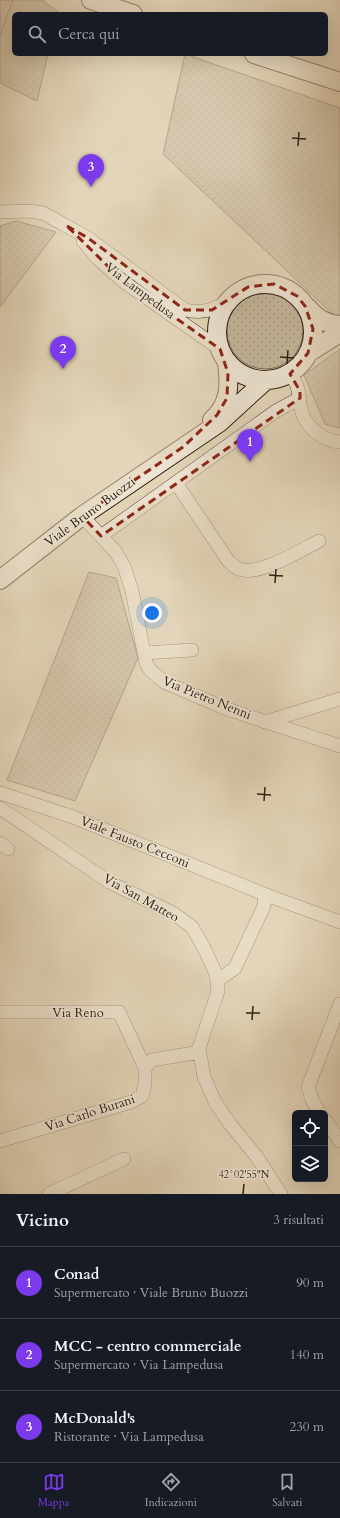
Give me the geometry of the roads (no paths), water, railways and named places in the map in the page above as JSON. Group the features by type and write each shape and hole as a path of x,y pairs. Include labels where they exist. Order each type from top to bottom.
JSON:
{"main road":[{"path":"91,0 127,12"},
{"path":"260,56 340,82"},
{"path":"305,306 311,317 313,329 312,341 308,353 301,365 290,374 278,379 265,381 251,378 238,372 223,356 216,333 219,316 227,301 237,292 248,286 268,284 286,289 297,296 318,319 331,324 340,325"},
{"path":"308,353 340,333"},
{"name":"Viale Bruno Buozzi","path":"183,448 217,416 224,404 229,386 223,356"},
{"name":"Viale Bruno Buozzi","path":"0,580 82,516 226,417 265,381"}],"street":[{"name":"Via Lampedusa","path":"0,212 14,210 43,213 88,238 184,310 197,312 208,311 218,308 227,301"},
{"name":"Via Lampedusa","path":"67,226 124,282 223,356"},
{"path":"290,374 300,392 302,412 314,431 334,442 340,442"},
{"path":"101,536 276,411 300,398"},
{"path":"176,483 229,562 239,569 251,571 274,564 319,541"},
{"name":"Via Pietro Nenni","path":"82,516 119,556 128,577 144,653 150,670 164,682 227,709 340,746"},
{"path":"144,653 192,650"},
{"path":"265,722 340,699"},
{"name":"Viale Fausto Cecconi","path":"0,792 74,817 267,895 340,922"},
{"name":"Via San Matteo","path":"0,808 109,882 173,913 192,927 216,974 218,991 199,1048 204,1077 215,1102 230,1124 257,1157 281,1194"},
{"path":"217,981 235,968 264,906 267,895"},
{"path":"318,1110 312,1100 308,1087 340,1004"},
{"name":"Via Reno","path":"0,1012 119,1012 145,1068"},
{"path":"145,1068 152,1060 200,1052"},
{"name":"Via Carlo Burani","path":"0,1141 131,1102 142,1096 146,1083 145,1068"},
{"path":"328,1124 340,1141"},
{"path":"49,1194 124,1159"}],"place":[{"name":"McDonald's","path":"91,187"},
{"name":"MCC - centro commerciale","path":"63,369"},
{"name":"Conad","path":"250,462"}]}
